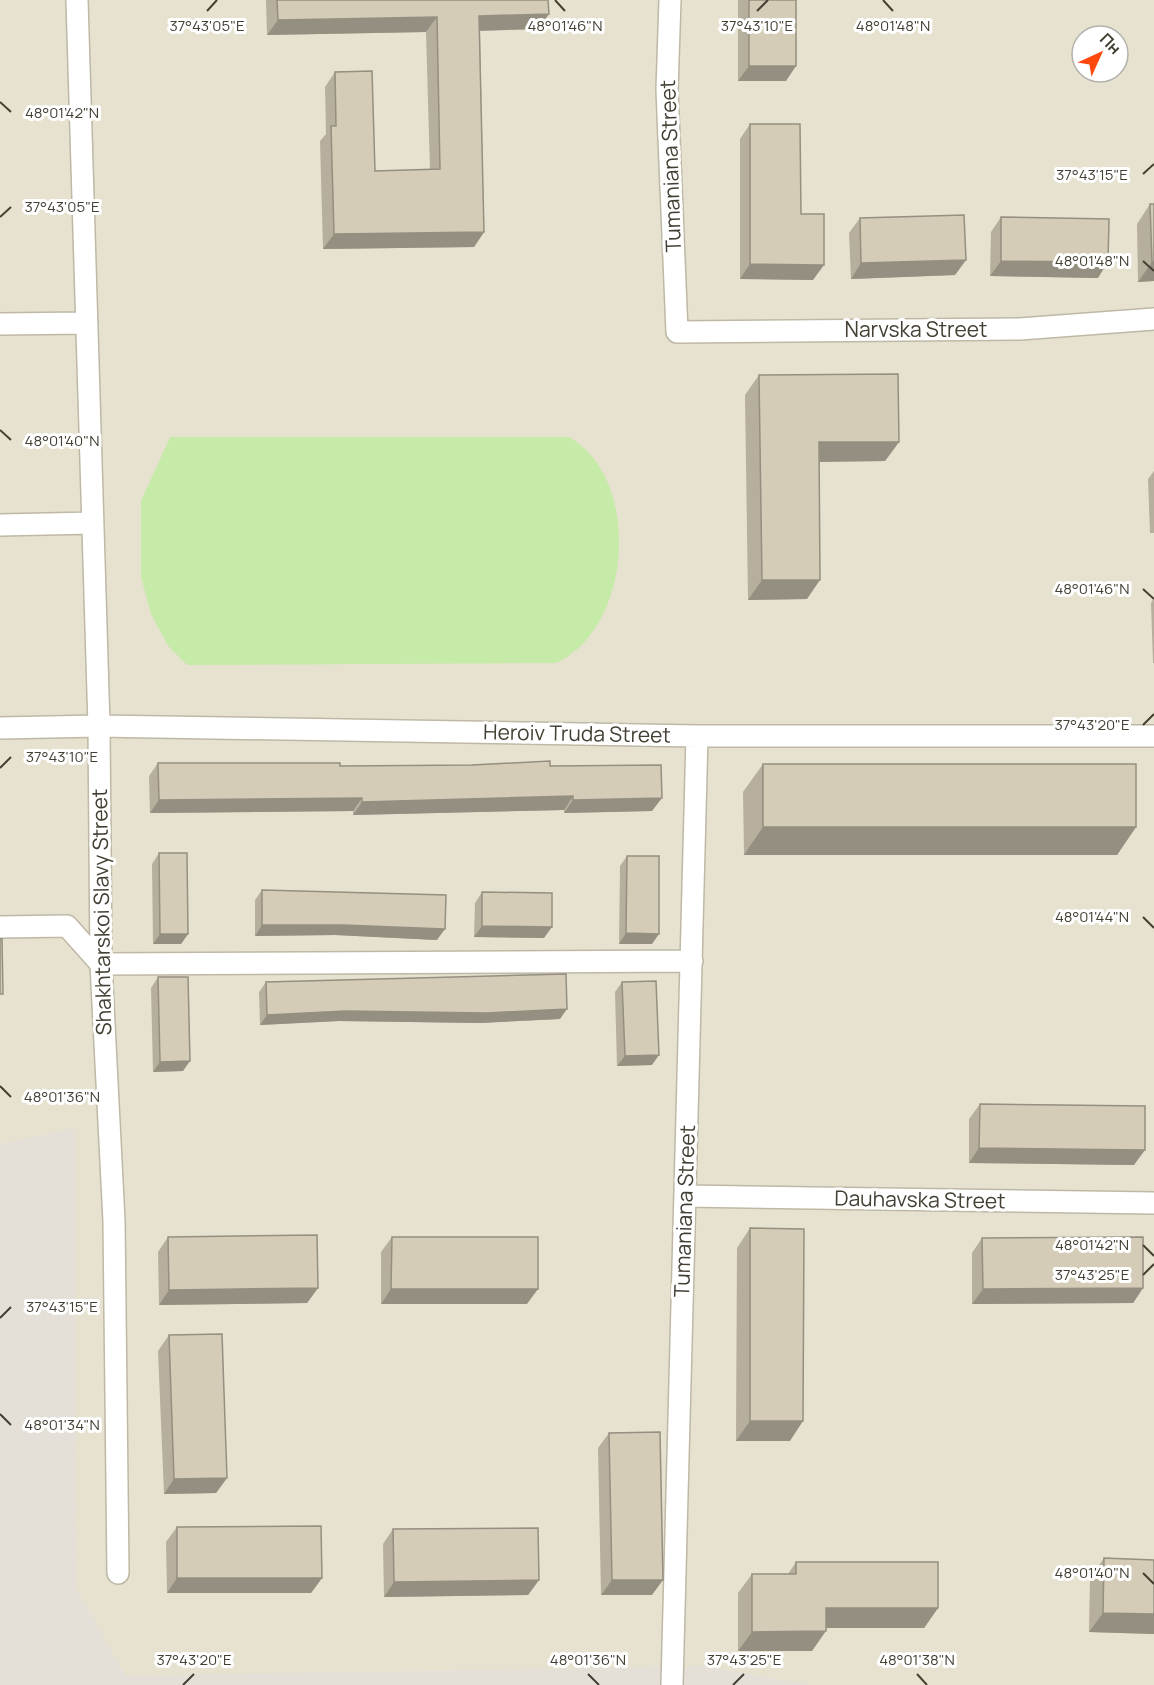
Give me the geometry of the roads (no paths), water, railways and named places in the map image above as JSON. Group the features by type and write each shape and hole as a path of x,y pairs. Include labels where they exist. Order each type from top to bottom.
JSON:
{"street":[{"name":"Shakhtarskoi Slavy Street","path":"77,0 99,726 101,964 114,1221 118,1573"},
{"name":"Tumaniana Street","path":"670,0 668,90 677,332"},
{"name":"Narvska Street","path":"677,332 1020,329 1154,319"},
{"path":"0,324 87,323"},
{"path":"0,525 93,523"},
{"name":"Heroiv Truda Street","path":"0,728 99,726 696,736 1154,736"},
{"name":"Tumaniana Street","path":"672,1685 696,736"},
{"path":"0,927 67,926 101,964 692,961"},
{"name":"Dauhavska Street","path":"686,1196 1154,1203"}]}
